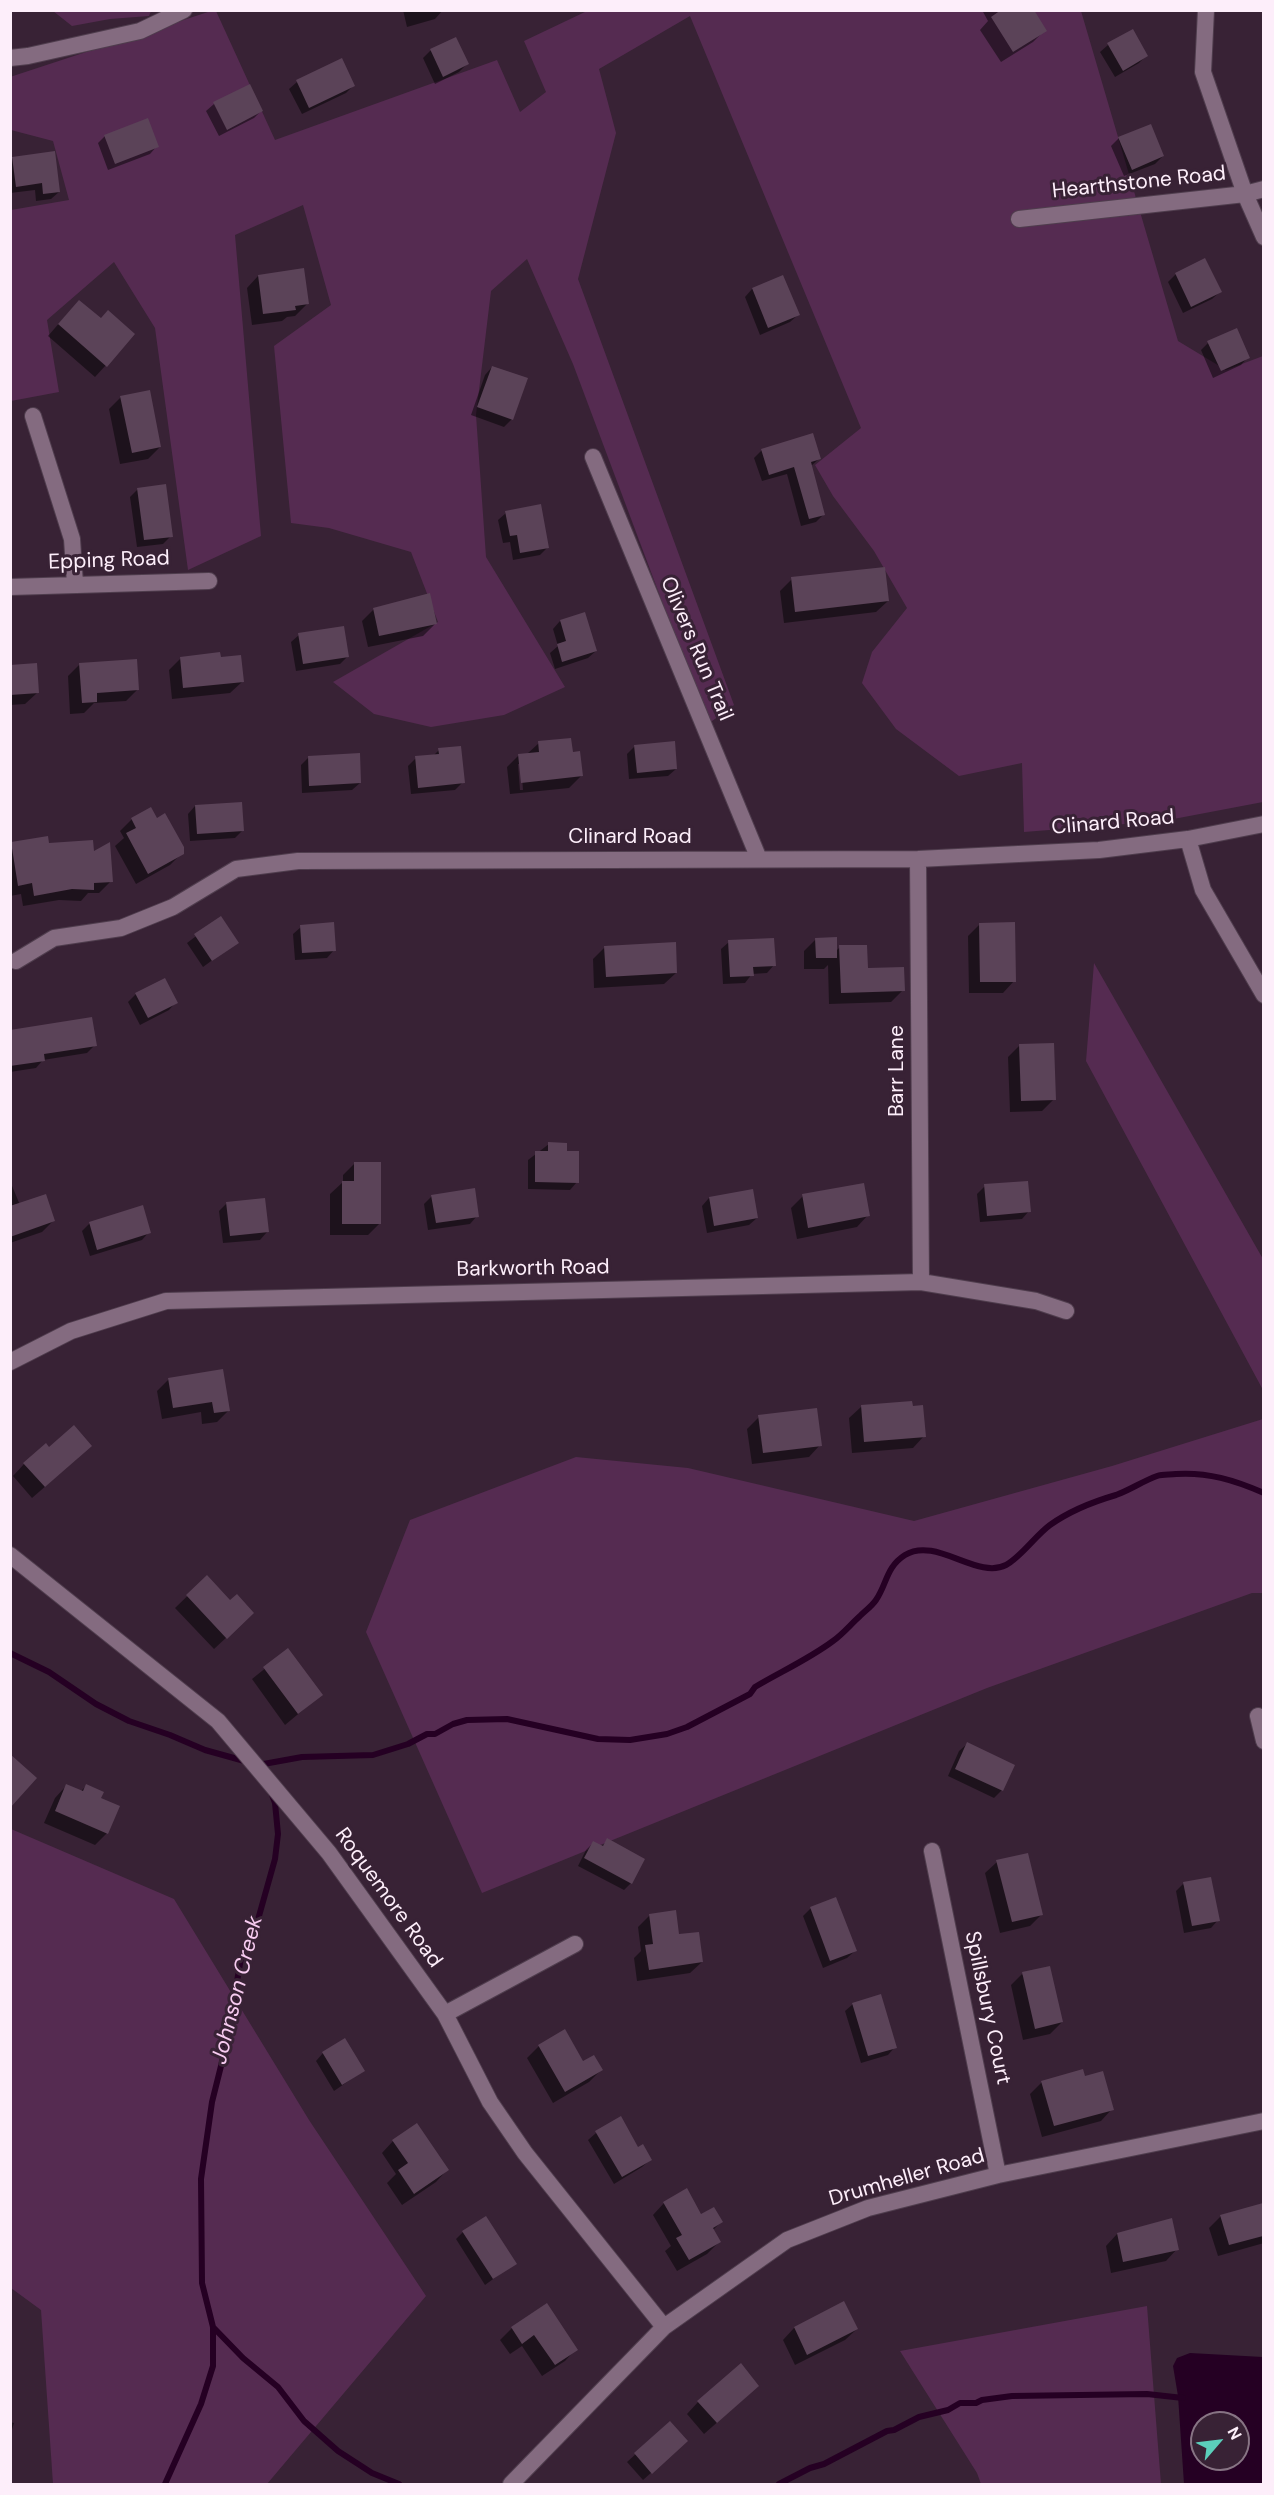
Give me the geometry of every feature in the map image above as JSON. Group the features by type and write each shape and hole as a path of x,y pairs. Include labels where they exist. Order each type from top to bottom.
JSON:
{"street":[{"path":"10,58 140,31 184,10"},
{"path":"1206,10 1203,72 1245,194 1263,237"},
{"name":"Hearthstone Road","path":"1019,219 1245,194 1263,189"},
{"path":"33,416 72,539 75,584"},
{"name":"Olivers Run Trail","path":"593,457 759,859"},
{"name":"Epping Road","path":"10,587 209,581"},
{"name":"Clinard Road","path":"16,961 54,938 121,928 173,907 236,869 298,861 918,859 1099,850 1188,839 1263,824"},
{"path":"1188,839 1203,890 1263,995"},
{"name":"Barr Lane","path":"918,859 921,1282"},
{"name":"Barkworth Road","path":"10,1362 71,1331 166,1300 921,1282 1036,1301 1066,1311"},
{"name":"Roquemore Road","path":"10,1555 218,1721 329,1853 445,2014 490,2102 525,2153 664,2327"},
{"path":"1258,1716 1263,1742"},
{"name":"Spillsbury Court","path":"932,1851 998,2175"},
{"path":"445,2014 575,1944"},
{"name":"Drumheller Road","path":"511,2484 664,2327 787,2240 868,2208 998,2175 1263,2121"}],"shaded area":[{"path":"53,11 151,11 149,16 110,19 72,26"},
{"path":"216,11 275,140 497,60 520,112 546,92 524,41 587,11 1081,11 1178,341 1226,370 1263,356 1263,802 1163,821 1024,832 1022,763 959,776 896,729 862,683 872,652 907,608 874,551 833,496 815,465 861,428 690,16 599,69 616,133 578,279 734,705 708,724 573,364 527,259 491,291 476,415 486,557 565,687 504,715 431,727 374,714 333,682 438,622 411,552 329,528 291,523 274,346 331,305 303,205 235,235 261,536 188,570 155,328 114,262 47,320 59,392 11,401 11,210 69,200 53,141 11,130 10,77"},
{"path":"1094,963 1263,1259 1263,1390 1086,1061"},
{"path":"1263,1419 1263,1593 1252,1593 987,1688 482,1893 366,1632 410,1520 576,1457 688,1468 914,1521 1112,1466"},
{"path":"11,1829 174,1899 309,2120 426,2296 267,2484 53,2484 41,2310 11,2288"},
{"path":"1147,2306 1161,2484 981,2484 977,2473 900,2351"},
{"path":"1190,2353 1263,2357 1263,2484 1184,2484 1178,2396 1173,2366 1177,2358"}],"building":[{"path":"1001,10 1034,10 1047,31 1013,52 991,17"},
{"path":"1133,29 1148,56 1123,71 1107,43"},
{"path":"456,37 469,64 443,77 430,49"},
{"path":"342,58 355,86 309,108 296,80"},
{"path":"250,84 263,111 227,130 213,102"},
{"path":"148,118 159,147 115,164 104,135"},
{"path":"1151,124 1164,156 1132,170 1118,137"},
{"path":"55,151 60,192 43,194 42,183 16,187 12,157"},
{"path":"1205,258 1222,292 1191,307 1175,273"},
{"path":"304,268 309,304 295,306 296,310 263,314 258,275"},
{"path":"783,275 800,315 768,328 752,288"},
{"path":"79,300 101,318 108,310 135,334 107,367 58,324"},
{"path":"1237,328 1250,358 1221,371 1207,341"},
{"path":"492,366 528,378 513,420 477,407"},
{"path":"150,390 161,447 132,453 120,396"},
{"path":"813,433 821,459 811,462 825,515 809,519 794,467 769,475 761,449"},
{"path":"166,484 173,537 144,540 137,488"},
{"path":"541,504 549,548 520,553 517,535 510,536 505,511"},
{"path":"885,567 889,601 795,612 791,577"},
{"path":"430,593 437,624 379,636 373,608"},
{"path":"585,612 597,651 562,662 557,644 566,641 560,620"},
{"path":"344,626 349,657 303,664 298,633"},
{"path":"220,652 221,657 241,655 244,682 183,688 180,657"},
{"path":"137,659 139,690 97,693 97,702 82,703 79,663"},
{"path":"37,663 39,693 10,695 10,665"},
{"path":"571,738 573,752 580,751 583,776 521,783 518,754 539,752 538,741"},
{"path":"675,741 677,769 637,773 634,745"},
{"path":"461,746 465,783 418,788 415,756 439,754 438,748"},
{"path":"360,753 361,783 309,786 308,756"},
{"path":"242,802 244,831 197,834 195,805"},
{"path":"151,807 157,818 165,813 184,847 184,854 148,874 126,833 136,828 131,818"},
{"path":"48,836 49,843 93,840 94,851 110,842 113,882 94,883 94,890 72,889 34,896 32,883 18,886 11,842"},
{"path":"221,916 239,943 212,961 194,934"},
{"path":"334,922 336,951 302,953 300,925"},
{"path":"1015,922 1016,982 980,982 979,923"},
{"path":"837,937 837,958 816,958 815,938"},
{"path":"774,938 776,966 753,967 754,976 730,977 728,940"},
{"path":"676,942 677,973 606,977 604,946"},
{"path":"839,945 867,945 868,968 904,967 905,991 841,993"},
{"path":"165,978 178,1003 148,1018 135,993"},
{"path":"92,1017 97,1046 44,1054 45,1061 10,1066 10,1030"},
{"path":"1054,1043 1056,1100 1021,1101 1019,1044"},
{"path":"548,1142 567,1143 567,1151 579,1151 579,1183 535,1182 535,1151 548,1151"},
{"path":"354,1162 381,1162 381,1224 342,1224 342,1181 354,1181"},
{"path":"1028,1181 1031,1212 987,1216 984,1184"},
{"path":"864,1183 870,1216 808,1228 802,1194"},
{"path":"475,1188 479,1217 436,1223 431,1195"},
{"path":"753,1189 758,1218 714,1226 709,1197"},
{"path":"46,1194 55,1221 10,1237 10,1206"},
{"path":"265,1198 269,1232 230,1236 226,1202"},
{"path":"143,1205 151,1233 97,1250 89,1222"},
{"path":"223,1369 230,1411 214,1413 212,1402 173,1408 168,1378"},
{"path":"912,1401 913,1406 923,1405 926,1437 864,1442 861,1405"},
{"path":"817,1408 822,1446 763,1453 758,1415"},
{"path":"74,1425 92,1446 45,1487 23,1463 46,1443 49,1447"},
{"path":"207,1575 230,1600 237,1594 254,1613 227,1639 186,1595"},
{"path":"288,1648 323,1695 298,1714 263,1667"},
{"path":"967,1742 1015,1765 1003,1791 955,1769"},
{"path":"10,1754 37,1778 10,1808"},
{"path":"66,1784 83,1791 86,1784 104,1792 101,1798 120,1806 108,1834 55,1811"},
{"path":"607,1838 645,1859 632,1884 584,1858 593,1841 603,1846"},
{"path":"1028,1853 1043,1915 1012,1922 996,1860"},
{"path":"1211,1877 1220,1921 1192,1926 1183,1882"},
{"path":"836,1897 857,1951 830,1961 810,1907"},
{"path":"676,1910 679,1934 699,1932 703,1962 649,1970 645,1945 653,1944 649,1914"},
{"path":"1050,1966 1063,2022 1035,2029 1022,1972"},
{"path":"881,1994 897,2048 868,2056 852,2003"},
{"path":"565,2029 583,2061 594,2055 603,2070 565,2092 538,2045"},
{"path":"345,2038 365,2071 342,2085 322,2052"},
{"path":"1083,2069 1085,2076 1103,2071 1114,2110 1054,2126 1041,2081"},
{"path":"621,2116 638,2147 643,2144 652,2160 622,2177 595,2131"},
{"path":"417,2123 449,2170 414,2194 398,2170 408,2163 392,2140"},
{"path":"687,2188 701,2214 714,2207 723,2222 713,2228 721,2242 689,2260 676,2238 682,2235 663,2202"},
{"path":"1263,2203 1263,2236 1229,2245 1220,2215"},
{"path":"486,2216 517,2264 493,2279 462,2231"},
{"path":"1172,2218 1179,2250 1123,2262 1117,2233"},
{"path":"844,2301 858,2329 807,2355 794,2327"},
{"path":"547,2303 578,2350 555,2365 534,2335 522,2344 511,2327"},
{"path":"741,2363 759,2386 717,2423 697,2401"},
{"path":"670,2421 688,2441 652,2474 634,2453"}],"waterway":[{"path":"258,1765 302,1757 373,1755 408,1744 427,1734 435,1734 453,1724 467,1720 507,1719 598,1739 630,1740 667,1734 687,1727 750,1694 755,1687 824,1648 874,1602 890,1570 905,1555 917,1551 930,1551 982,1567 995,1568 1006,1565 1045,1529 1066,1515 1159,1475 1210,1476 1242,1484 1264,1493"},
{"name":"Johnson Creek","path":"10,1653 49,1672 96,1704 129,1721 205,1750 248,1762"},
{"name":"Johnson Creek","path":"165,2484 201,2404 213,2366 213,2327 202,2283 201,2179 212,2102 226,2046 240,1964 259,1916 275,1859 278,1834 272,1795"},
{"path":"213,2327 243,2358 278,2387 304,2421 338,2451 372,2473 399,2484"},
{"path":"779,2484 810,2468 824,2464 887,2431 894,2430 919,2417 948,2410 960,2403 976,2403 1012,2396 1147,2394 1183,2398"}]}
